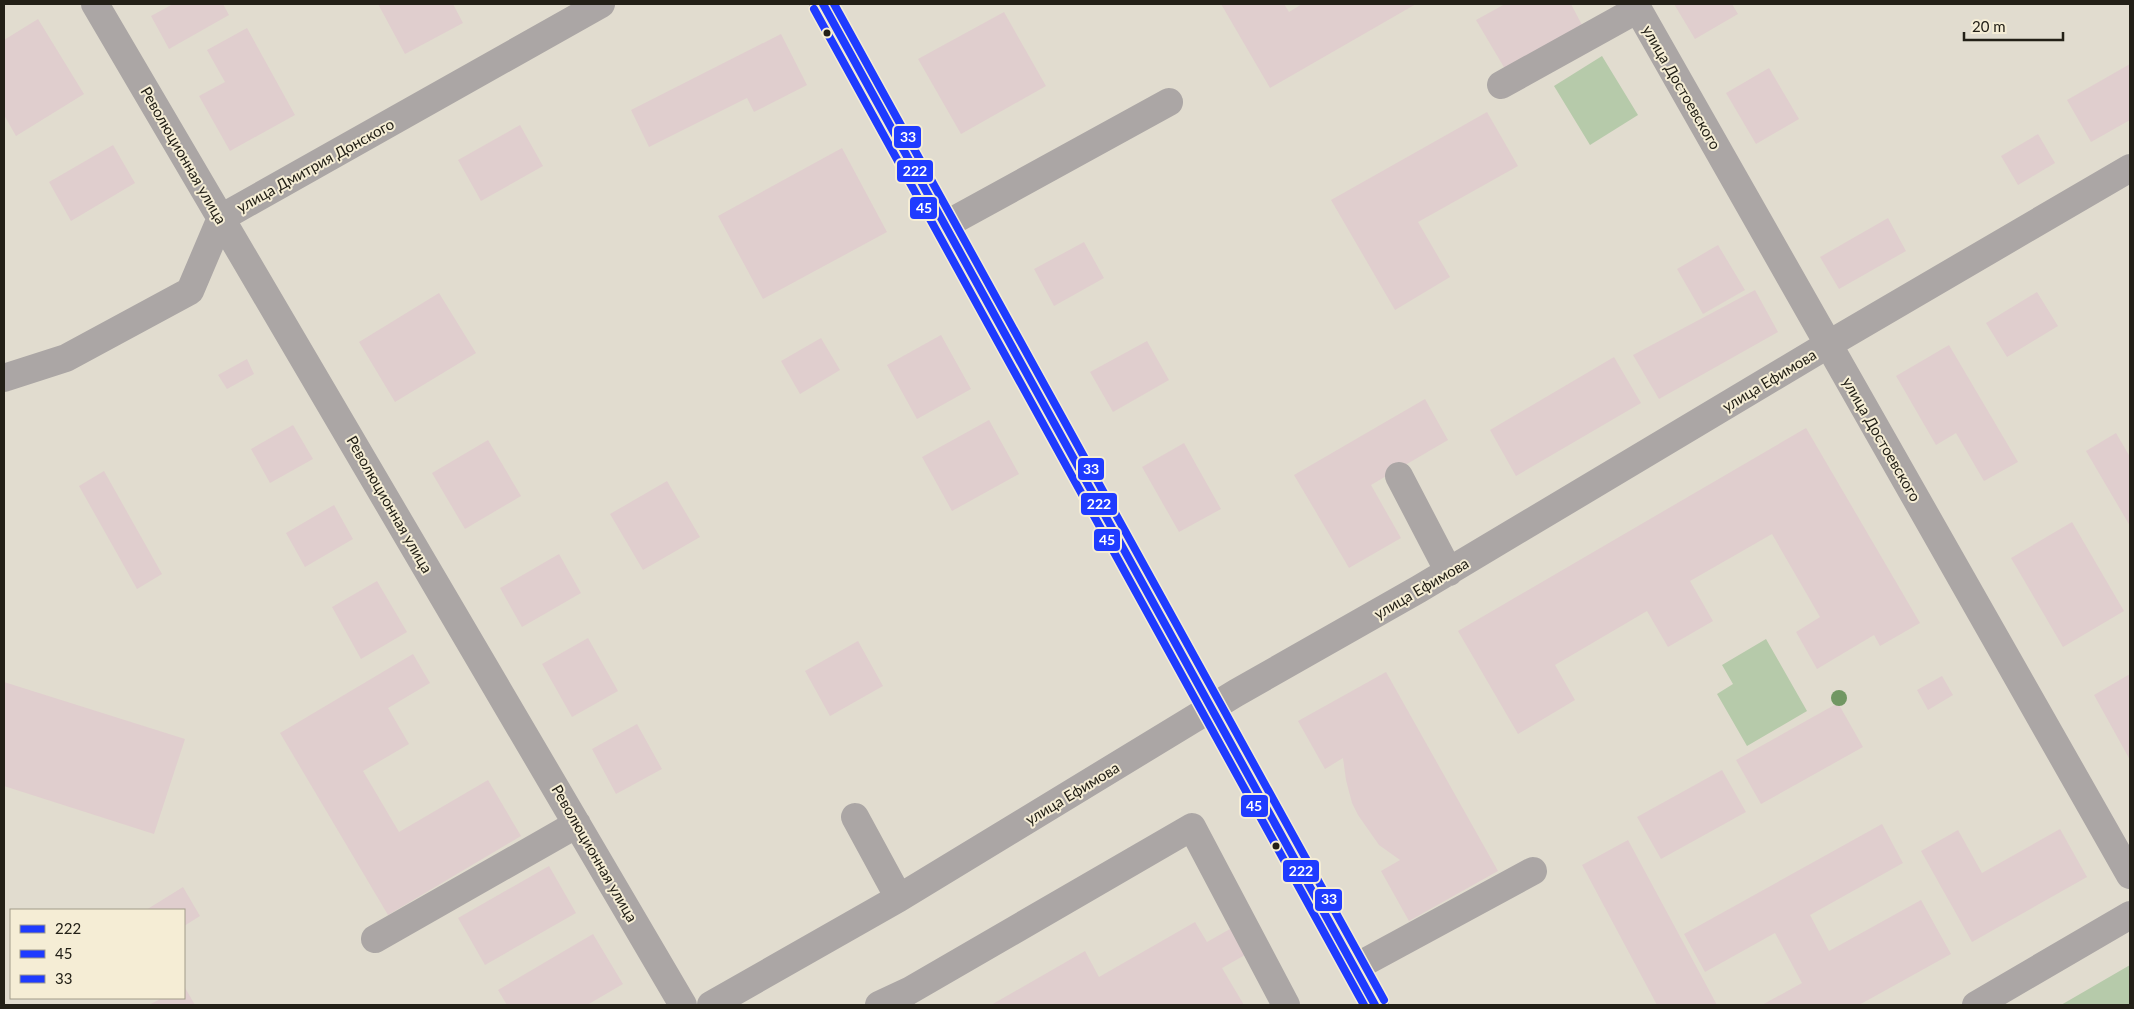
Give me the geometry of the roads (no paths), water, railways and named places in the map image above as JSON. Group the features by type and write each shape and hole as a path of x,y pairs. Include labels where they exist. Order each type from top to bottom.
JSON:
{"street":[{"name":"Революционная улица","path":"95,4 683,1005"},
{"name":"улица Дмитрия Донского","path":"4,378 66,358 190,291 221,218 601,4"},
{"path":"823,4 1375,1005"},
{"path":"1502,86 1636,6"},
{"name":"улица Достоевского","path":"1636,6 2130,875"},
{"path":"946,225 1169,102"},
{"name":"улица Ефимова","path":"711,1005 899,898 1212,708 1449,572 1829,344 2130,168"},
{"path":"1398,476 1449,572"},
{"path":"855,817 899,898"},
{"path":"375,939 577,824"},
{"path":"879,1005 918,986 1192,827 1286,1005"},
{"path":"1354,968 1532,871"},
{"path":"1976,1005 2130,915"}]}
